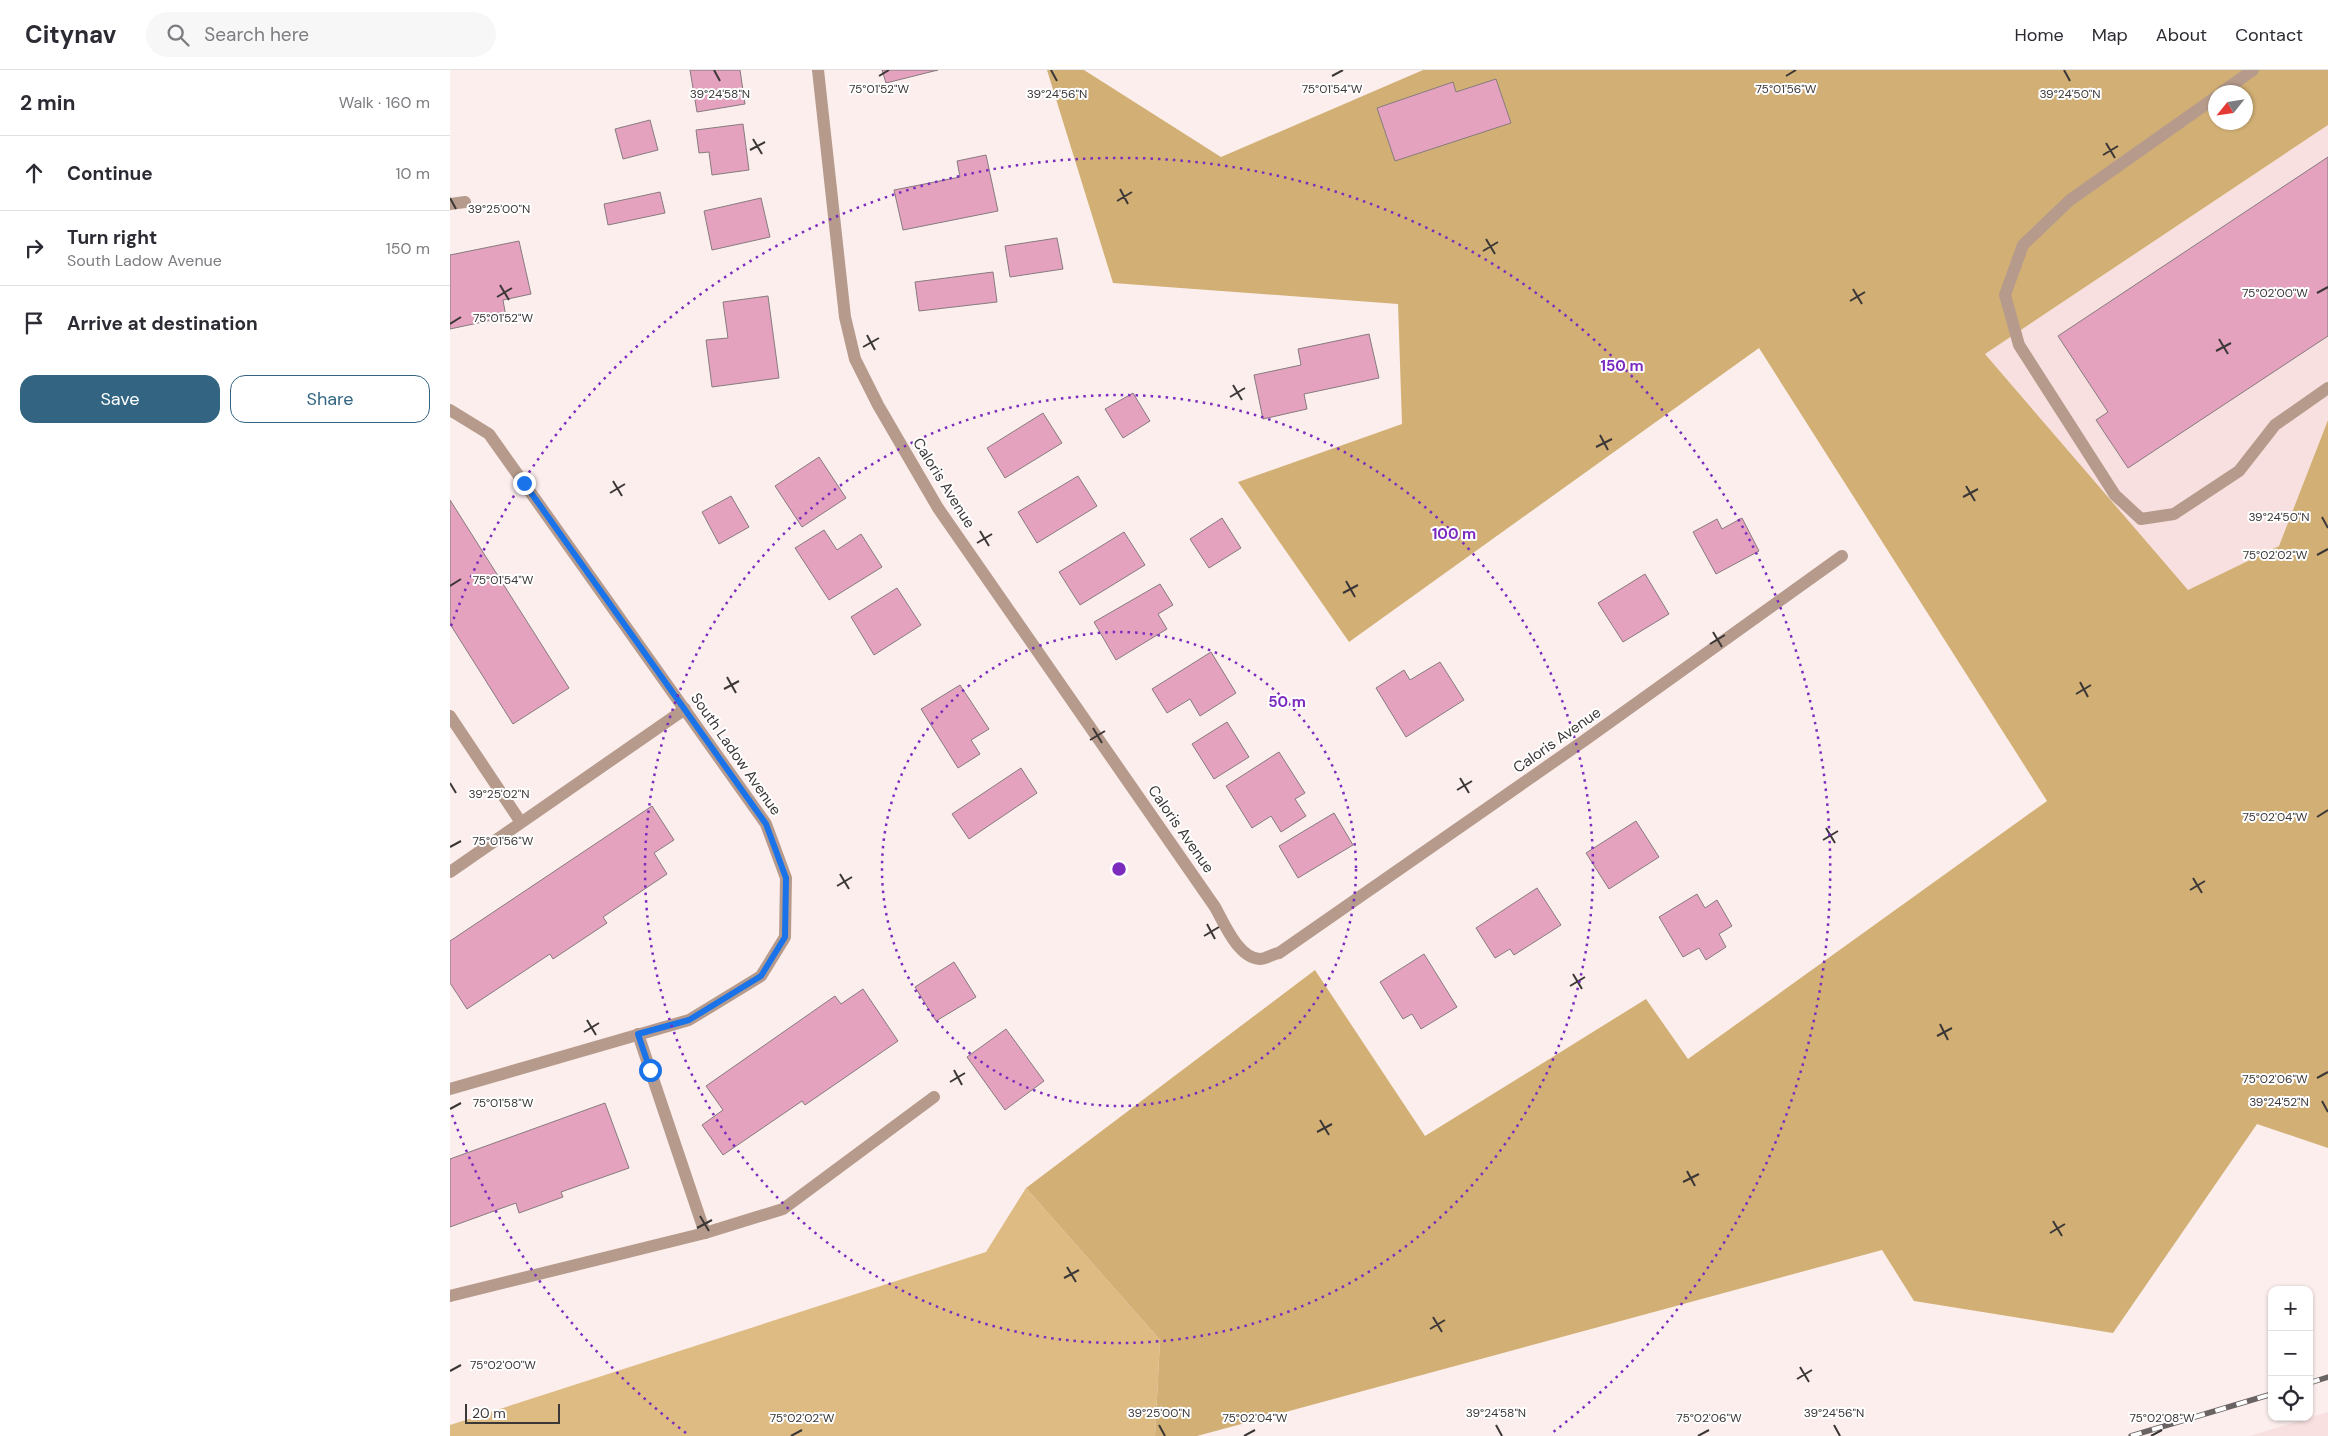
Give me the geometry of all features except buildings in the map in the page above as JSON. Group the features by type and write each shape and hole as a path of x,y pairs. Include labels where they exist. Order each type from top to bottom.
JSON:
{"street":[{"name":"Caloris Avenue","path":"818,70 845,317 855,359 874,398 938,508 1215,907 1233,938 1246,954 1260,959 1279,953 1585,740 1842,556"},
{"path":"2232,85 2254,70"},
{"path":"2208,103 2070,200 2023,246 2004,295 2019,345 2115,495 2140,519 2174,514 2239,471 2275,425 2328,388"},
{"path":"450,204 465,202"},
{"name":"South Ladow Avenue","path":"450,410 489,434 766,824 786,878 785,937 761,976 689,1020 450,1089"},
{"path":"450,872 520,821 685,709"},
{"path":"450,716 520,821"},
{"path":"638,1034 705,1232"},
{"path":"450,1296 705,1232 783,1209 934,1097"}],"shaded area":[{"path":"1047,70 1084,70 1221,157 1423,70 2328,70 2328,125 1985,354 2188,590 2279,546 2328,420 2328,1148 2257,1124 2113,1333 1914,1301 1882,1250 1197,1436 1155,1436 1160,1340 1026,1188 1315,970 1425,1136 1646,999 1688,1059 2047,801 1759,348 1349,642 1238,482 1402,424 1398,304 1113,283"},
{"path":"2328,125 2328,420 2279,546 2187,591 1985,354"},
{"path":"1026,1188 1160,1340 1155,1436 450,1436 450,1425 986,1252"},
{"path":"2328,1412 2328,1436 2250,1436 2299,1421 2313,1421 2313,1417"}],"railway":[{"path":"2313,1382 2328,1377"},
{"path":"2131,1436 2268,1395"}],"route":[{"path":"524,483 766,824 786,878 785,937 761,976 689,1020 638,1034 650,1070"}]}
